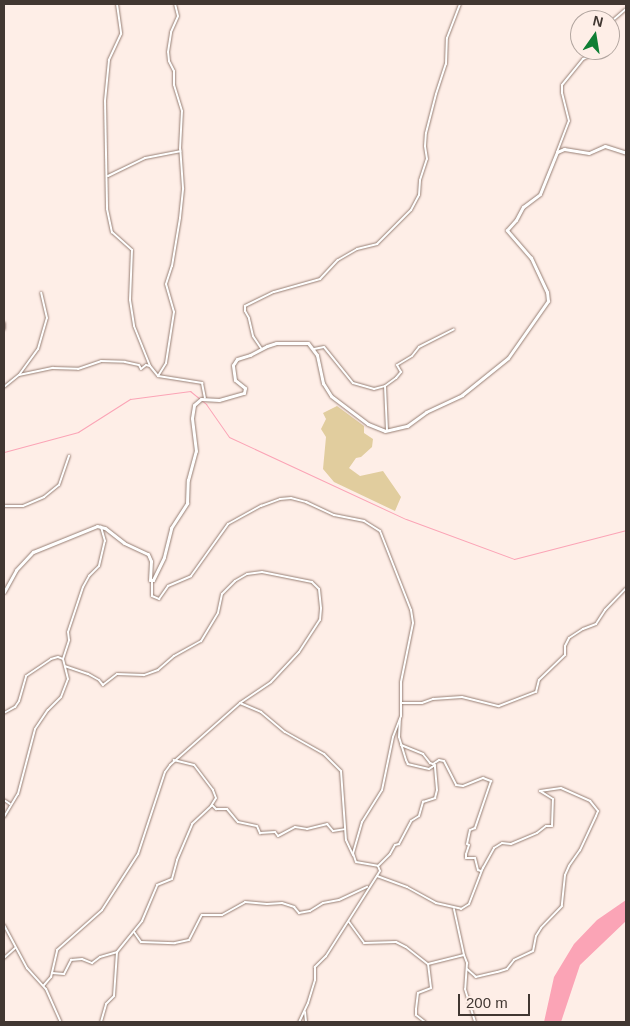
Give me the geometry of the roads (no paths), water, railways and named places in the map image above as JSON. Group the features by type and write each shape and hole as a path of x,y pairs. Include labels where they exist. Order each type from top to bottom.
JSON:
{"main road":[{"path":"152,581 164,557 171,528 187,504 188,480 196,451 192,411 197,401 205,398 219,400 244,393 245,388 234,380 233,365 237,358 274,343 308,343 318,357 326,388 331,396 368,424 387,430 407,426 422,414 462,395 491,373 515,350 538,313 546,304 548,295 531,258 507,230 516,220 523,207 540,194 557,152 568,149 589,153 606,146 626,153"},
{"path":"4,592 16,570 33,552 100,526 124,543 148,554 152,581"}],"street":[{"path":"117,4 121,34 113,48 106,72 105,147 108,176 106,198 108,224 118,239 128,244 132,250 129,280 134,326 150,366 158,376 202,383 205,398"},
{"path":"158,376 166,363 174,312 166,284 172,266 183,188 180,151 182,111 174,85 174,71 169,61 168,52 171,32 178,16 175,4"},
{"path":"261,349 253,336 249,318 245,312 245,306 274,292 320,279 338,260 357,249 377,244 411,210 419,195 420,180 427,159 424,146 426,133 446,64 447,38 460,4"},
{"path":"557,152 569,121 562,93 562,84 582,60"},
{"path":"108,176 145,158 180,151"},
{"path":"4,387 19,375 36,354 45,328 46,314 41,293"},
{"path":"4,323 4,329"},
{"path":"314,349 324,347 353,383 374,389 385,386 401,372 397,365 412,356 420,347 454,329"},
{"path":"19,375 52,368 78,370 102,361 127,362 138,365 141,369 146,365 150,366"},
{"path":"385,386 387,430"},
{"path":"4,506 23,506 44,497 59,485 69,456"},
{"path":"152,581 152,596 159,599 168,586 191,576 228,524 261,506 277,500 297,500 334,516 366,522 381,533 412,615 411,640 401,682 401,744 408,764 429,769 435,766 437,790 434,798 423,802 419,816 411,821 399,844 395,845 390,854 378,866"},
{"path":"4,817 18,794 35,730 65,690 68,679 63,659 68,644 68,632 74,608 89,576 99,566 105,541 100,526"},
{"path":"44,985 50,980 57,950 102,910 138,854 165,772 174,760 240,703 276,676 316,628 322,608 319,588 312,582 262,572 247,574 235,581 222,594 218,613 202,641 174,656 152,673 117,674 104,685 88,674 65,666"},
{"path":"401,703 422,703 462,697 499,706 536,692 539,680 566,655 565,646 569,638 583,629 596,624 605,610 626,588"},
{"path":"4,713 15,707 20,701 26,676 51,659 58,657 63,659"},
{"path":"240,703 261,712 285,732 331,759 341,771 346,840 354,861 360,864 378,866"},
{"path":"353,855 358,829 375,798 382,790 393,736 400,719"},
{"path":"401,744 423,754 430,763 433,764 439,760 444,761 456,785 470,784 482,778 491,781 475,828 470,830 467,844 470,845 466,854 466,858 475,858 478,870 482,872"},
{"path":"52,973 64,974 71,960 82,959 92,962 100,957 117,952 142,922 157,884 172,879 177,860 192,824 212,805 216,794 197,768 190,763 174,760"},
{"path":"377,876 407,887 436,903 454,909 461,909 468,905 493,850 501,843 511,844 538,832 546,826 552,826 553,799 540,791 561,788 590,801 598,811 580,850 568,866 565,875 562,906 541,928 536,936 533,951 514,960 506,969 497,972 476,977 467,969"},
{"path":"4,800 11,804"},
{"path":"212,805 216,809 227,809 238,822 257,826 260,833 275,832 278,836 295,827 307,828 327,824 333,831 346,829"},
{"path":"299,1022 305,1010 314,980 315,967 326,956 349,922 368,887 377,876 380,870 378,866"},
{"path":"134,932 141,942 175,944 189,940 202,916 222,915 245,902 282,903 294,907 299,913 310,911 323,903 339,900 368,887"},
{"path":"454,909 467,969 465,989 475,1022"},
{"path":"349,922 364,943 396,942 406,947 428,964 431,988 418,993 416,1009 416,1015 425,1022"},
{"path":"4,925 29,971 44,985 61,1022"},
{"path":"4,958 15,948"},
{"path":"101,1022 106,1004 114,996 117,952"},
{"path":"428,964 464,955"},
{"path":"305,1010 306,1022"}],"waterway":[{"path":"4,452 78,432 130,399 190,391 206,404 229,437 406,519 514,559 626,530"}]}
